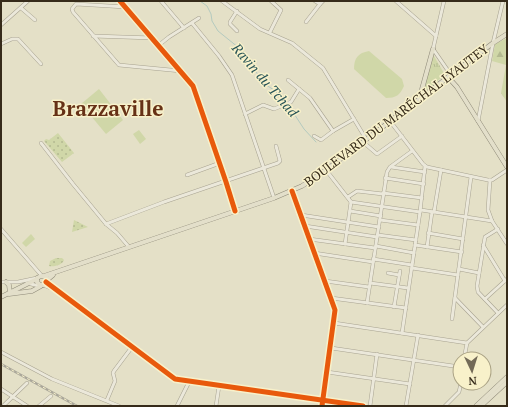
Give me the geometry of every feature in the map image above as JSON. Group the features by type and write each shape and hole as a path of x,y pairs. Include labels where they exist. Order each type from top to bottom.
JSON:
{"main road":[{"name":"BOULEVARD DU MARÉCHAL LYAUTEY","path":"42,281 56,272 274,198 307,184 492,43 507,34"},
{"path":"422,97 422,89 433,49"},
{"path":"450,76 451,81 457,88"},
{"path":"450,76 507,169"},
{"path":"444,80 451,81"},
{"path":"1,297 28,284 42,281"},
{"path":"8,293 32,291 42,281"},
{"path":"3,282 9,285 8,293"},
{"path":"476,406 507,377"},
{"path":"481,406 507,382"}],"street":[{"path":"1,25 28,1"},
{"path":"120,1 193,86 235,211"},
{"path":"161,1 184,28"},
{"path":"222,1 260,29 292,42 323,68 354,119 364,140 377,154 402,136"},
{"path":"270,32 281,10 271,1"},
{"path":"315,1 320,4"},
{"path":"306,22 323,1"},
{"path":"396,1 436,36"},
{"path":"444,1 433,49 450,76"},
{"path":"478,121 492,43 503,1"},
{"path":"126,8 79,4 73,7 73,12 119,65 181,71"},
{"path":"21,8 35,20"},
{"path":"237,11 230,22 230,24 237,31"},
{"path":"159,45 199,18"},
{"path":"192,23 228,69 234,80 274,198"},
{"path":"93,36 153,38"},
{"path":"1,44 12,38 18,39 41,64"},
{"path":"288,80 310,98 333,131"},
{"path":"245,114 263,105 272,109 290,103 299,89"},
{"path":"314,136 322,140 333,131 354,119"},
{"path":"390,121 425,166 490,180 507,169"},
{"path":"41,143 106,224 117,233 129,247"},
{"path":"106,224 164,202 226,182 280,162 276,146"},
{"path":"367,303 378,236 385,178 390,167 412,151"},
{"path":"187,175 220,163"},
{"path":"402,333 424,184 425,166"},
{"path":"390,167 425,172"},
{"path":"326,170 351,202 345,244"},
{"path":"427,247 428,233 441,170"},
{"path":"452,319 471,177"},
{"path":"385,178 424,184"},
{"path":"490,180 487,208 492,221 507,244"},
{"path":"292,191 336,310 322,406"},
{"path":"348,197 357,191 422,198"},
{"path":"351,202 466,216 492,221"},
{"path":"350,211 380,216"},
{"path":"301,214 379,227"},
{"path":"380,220 418,225"},
{"path":"305,226 347,233 416,240"},
{"path":"1,229 36,270 42,281 55,289 172,378 189,382 363,406"},
{"path":"498,229 485,236 477,289 498,313"},
{"path":"428,233 463,239"},
{"path":"503,237 507,234"},
{"path":"309,239 414,253"},
{"path":"415,245 462,252"},
{"path":"483,245 506,280 485,299"},
{"path":"314,253 458,275"},
{"path":"459,269 479,273"},
{"path":"388,273 399,273 394,307"},
{"path":"3,282 42,281"},
{"path":"325,281 369,287"},
{"path":"18,282 28,284"},
{"path":"370,282 408,288"},
{"path":"331,298 406,308"},
{"path":"455,298 483,328"},
{"path":"466,351 468,343 507,305"},
{"path":"334,323 468,343"},
{"path":"406,406 418,335"},
{"path":"107,400 115,381 113,373 132,347"},
{"path":"331,348 452,366"},
{"path":"1,352 52,379 119,406"},
{"path":"370,406 377,354"},
{"path":"328,372 410,384"},
{"path":"177,406 189,382"},
{"path":"3,406 27,384"},
{"path":"216,406 219,386"},
{"path":"1,389 27,406"},
{"path":"445,406 459,391"},
{"path":"38,406 51,396"}],"green space":[{"path":"507,38 507,102 501,93 506,65 492,61 495,44"},
{"path":"369,51 402,79 404,86 401,92 397,95 386,98 354,69 357,57 362,53"},
{"path":"432,55 445,75 425,91 423,90"},
{"path":"99,89 123,120 106,134 81,104"},
{"path":"139,130 146,139 140,144 133,134"},
{"path":"58,133 74,153 62,162 44,141 46,139 49,140"},
{"path":"74,220 88,227 72,232"},
{"path":"31,234 35,239 26,247 22,243"},
{"path":"56,258 62,258 64,260 58,265 49,266 50,261"}],"waterway":[{"name":"Ravin du Tchad","path":"200,1 207,6 211,14 212,21 218,31 244,52 263,83 274,90 287,103 304,129 316,142"}],"railway":[{"path":"1,364 77,406"}],"cycle path":[{"path":"120,1 193,86 235,211"},
{"path":"292,191 335,310 322,406"},
{"path":"46,282 175,379 363,406"}],"district":[{"name":"Brazzaville","path":"108,109"}]}
